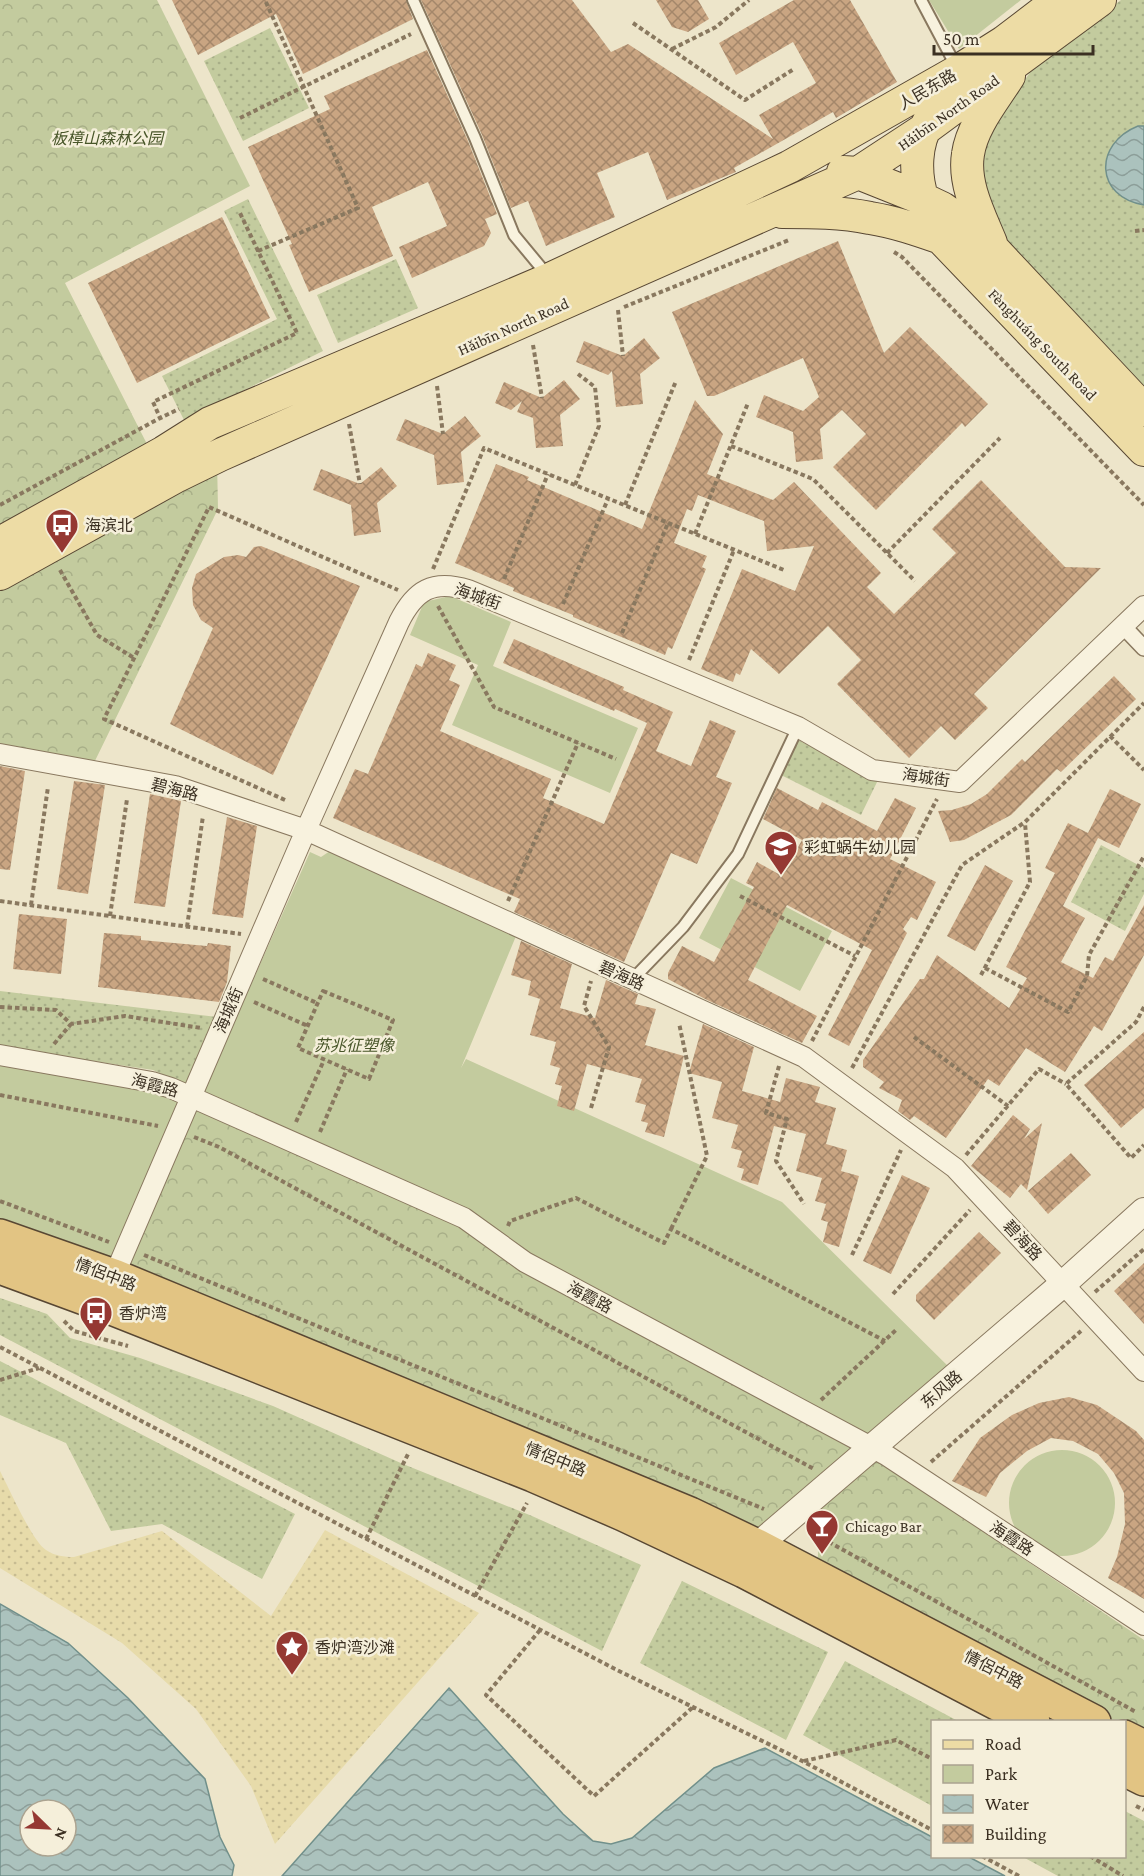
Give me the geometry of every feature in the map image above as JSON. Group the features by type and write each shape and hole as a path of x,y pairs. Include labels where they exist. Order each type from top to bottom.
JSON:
{"highway":[{"name":"情侶中路","path":"0,1236 114,1276 690,1514 751,1558 1030,1720"},
{"name":"情侶中路","path":"0,1268 121,1311 533,1475 681,1539 751,1558 1090,1720"},
{"path":"1126,1738 1144,1747"},
{"path":"1126,1770 1144,1779"}],"main road":[{"name":"人民东路","path":"789,168 958,71 1004,42 1059,0"},
{"name":"Hǎibīn North Road","path":"0,574 220,455 858,173 922,131 1100,0"},
{"name":"Fènghuáng South Road","path":"993,249 974,200 968,177 968,155 978,127 1017,63"},
{"name":"Fènghuáng South Road","path":"958,71 922,131 917,153 922,199 942,238 1144,450"},
{"name":"Fènghuáng South Road","path":"789,168 858,173 942,208 993,249 1144,410"},
{"name":"Hǎibīn North Road","path":"0,543 174,446 210,423 550,279 789,168"},
{"name":"Fènghuáng South Road","path":"772,211 821,212 869,217 942,238"}],"street":[{"name":"海城街","path":"114,1276 306,830 399,622 405,609 422,593 442,585 468,590 798,727 872,770 960,782 1144,606"},
{"path":"1123,626 1144,648"},
{"name":"碧海路","path":"0,754 175,786 306,830 804,1057 955,1168 1144,1371"},
{"name":"海霞路","path":"0,1055 152,1082 191,1096 464,1218 525,1262 873,1447 1144,1625"},
{"name":"东风路","path":"751,1558 834,1480 1064,1283 1144,1211"}],"lane":[{"path":"413,0 475,138 514,234 550,279"},
{"path":"921,0 958,71"},
{"path":"632,980 683,927 738,854 798,727"}],"path":[{"path":"258,251 358,208 265,0"},
{"path":"672,49 716,27 749,0"},
{"path":"633,23 745,100 794,69"},
{"path":"240,118 425,27"},
{"path":"174,446 153,402 297,333 240,213"},
{"path":"1135,231 1144,230"},
{"path":"608,314 791,239"},
{"path":"893,251 902,257 1144,505"},
{"path":"618,310 623,356"},
{"path":"542,398 532,344 543,339"},
{"path":"575,485 599,426 595,387 578,374"},
{"path":"625,505 676,381"},
{"path":"427,385 436,382 443,434"},
{"path":"695,534 748,403"},
{"path":"348,417 360,484"},
{"path":"887,553 1000,438"},
{"path":"731,446 813,479 915,582"},
{"path":"422,593 484,448 784,570"},
{"path":"504,579 548,474"},
{"path":"563,604 608,499"},
{"path":"306,830 286,800 104,719 210,507 422,593 494,707 616,759"},
{"path":"614,650 668,523"},
{"path":"48,548 97,635 134,658"},
{"path":"688,663 734,550"},
{"path":"843,1085 962,865 1025,822 1144,703"},
{"path":"1110,736 1144,770"},
{"path":"501,919 578,743"},
{"path":"31,905 48,788"},
{"path":"110,916 127,799"},
{"path":"804,1057 937,799"},
{"path":"187,927 203,816"},
{"path":"981,975 1030,882 1025,822"},
{"path":"985,968 1068,1012 1087,976 1089,955 1144,856"},
{"path":"740,896 855,956"},
{"path":"0,900 260,937"},
{"path":"591,1108 609,1047 584,1006 596,963"},
{"path":"245,971 318,1003"},
{"path":"323,990 393,1020 369,1079 298,1048 318,1003 323,990"},
{"path":"235,994 308,1026"},
{"path":"499,1243 510,1221 576,1198 664,1243 707,1156 674,998"},
{"path":"0,1007 56,1010 71,1024 125,1016 219,1031"},
{"path":"1066,1084 1136,1022 1144,1007"},
{"path":"914,1037 1008,1106"},
{"path":"784,1048 766,1113 787,1119 776,1161 804,1204"},
{"path":"288,1139 324,1060"},
{"path":"313,1150 347,1069"},
{"path":"955,1168 1039,1069 1066,1084 1131,1158 1144,1145"},
{"path":"0,1095 176,1130 219,1147 834,1480"},
{"path":"852,1255 908,1133"},
{"path":"893,1294 982,1196"},
{"path":"671,1229 885,1341"},
{"path":"917,1475 1089,1311 1144,1249"},
{"path":"60,1316 74,1331 135,1348"},
{"path":"807,1412 897,1329"},
{"path":"0,1347 540,1630 803,1761 931,1829"},
{"path":"0,1380 40,1368"},
{"path":"366,1539 409,1454 398,1449"},
{"path":"516,1499 536,1507"},
{"path":"475,1596 527,1503"},
{"path":"540,1630 486,1695 594,1796 693,1707"},
{"path":"803,1761 896,1740 931,1758"},
{"path":"984,1858 1019,1876"},
{"path":"1092,1858 1123,1876"}],"green space":[{"name":"板樟山森林公园","path":"0,0 157,0 250,186 65,283 148,446 0,526"},
{"path":"929,0 1021,0 959,49"},
{"path":"1121,0 1144,0 1144,390 1002,242 981,178 986,137 1035,65"},
{"path":"270,28 309,108 243,141 204,61"},
{"path":"248,199 323,351 184,420 162,376 277,319 224,211"},
{"path":"396,259 418,308 338,343 317,295"},
{"path":"217,459 218,509 91,769 0,753 0,576"},
{"path":"450,596 511,622 493,666 638,728 610,793 452,725 478,665 410,635 424,602"},
{"path":"798,740 878,780 861,815 781,775"},
{"path":"1101,845 1144,868 1144,894 1125,931 1071,902"},
{"name":"苏兆征塑像","path":"333,849 519,929 461,1068 466,1059 782,1202 956,1374 872,1446 464,1217 200,1099 310,852 321,857"},
{"path":"731,878 832,931 800,991 699,938"},
{"path":"0,991 217,1017 187,1086 153,1070 0,1047"},
{"path":"0,1057 190,1096 112,1274 0,1230"},
{"path":"192,1097 462,1220 870,1447 757,1545 116,1275"},
{"path":"0,1298 47,1314 70,1338 140,1358 273,1406 641,1565 602,1651 0,1335"},
{"path":"0,1361 295,1514 262,1579 162,1524 111,1531 66,1443 0,1415"},
{"path":"1062,1450 1082,1454 1100,1465 1111,1483 1115,1503 1111,1523 1100,1541 1082,1552 1062,1556 1042,1552 1024,1541 1013,1523 1009,1503 1013,1483 1024,1465 1042,1454"},
{"path":"874,1458 1144,1640 1144,1748 1126,1725 1126,1720 1093,1720 817,1570 821,1503"},
{"path":"682,1581 828,1652 786,1740 640,1663"},
{"path":"845,1661 956,1720 931,1720 931,1805 803,1735"},
{"path":"1126,1812 1144,1821 1144,1876 1058,1876 1025,1858 1126,1858"}],"sand":[{"name":"香炉湾沙滩","path":"0,1471 40,1545 56,1555 74,1557 162,1531 271,1616 325,1530 479,1613 275,1844 251,1786 196,1709 122,1643 0,1568"}],"water":[{"path":"1138,126 1144,126 1144,205 1128,200 1116,192 1109,181 1106,169 1107,157 1113,145 1123,134"},
{"path":"0,1604 68,1643 128,1698 205,1779 220,1837 234,1865 232,1876 0,1876"},
{"path":"449,1688 563,1814 593,1841 611,1844 632,1838 714,1768 765,1748 931,1836 931,1858 971,1858 1005,1876 282,1876"}],"building":[{"path":"172,0 406,0 413,19 303,74 276,14 198,55"},
{"path":"421,0 572,0 611,52 628,44 773,139 759,115 816,83 793,42 736,75 719,43 794,0 850,0 897,82 836,118 833,112 734,168 736,172 667,200 648,152 597,173 615,217 546,246 528,201 511,208 482,135"},
{"path":"656,0 698,0 709,19 688,32 672,27"},
{"path":"427,50 468,141 497,214 485,219 491,233 484,246 412,278 399,247 447,226 428,182 372,207 393,256 309,292 289,245 292,244 248,147 330,109 324,96"},
{"path":"222,217 270,318 137,383 88,283"},
{"path":"838,241 884,353 910,327 988,404 965,427 962,423 876,510 833,467 866,434 842,410 820,429 823,459 796,462 793,432 756,417 764,395 803,411 819,397 803,358 714,396 707,396 672,312"},
{"path":"644,338 660,358 640,374 643,404 616,407 612,371 608,375 576,362 584,341 623,356"},
{"path":"564,380 580,399 560,415 563,446 536,448 533,418 517,412 522,401 511,410 495,403 504,382 542,398"},
{"path":"695,400 723,434 707,474 773,500 794,482 881,573 867,587 894,614 956,553 932,529 981,480 1065,567 1101,568 974,694 988,708 955,740 941,726 909,758 837,684 861,660 828,626 779,674 751,649 740,675 736,673 733,682 701,669 742,569 795,591 814,546 767,551 764,521 698,495 692,511 687,509 674,543 707,556 702,567 706,569 672,649 668,647 665,655 513,591 514,588 455,563 496,464 529,477 527,480 642,529"},
{"path":"465,416 481,436 461,452 464,482 437,485 434,455 396,440 405,419 443,434"},
{"path":"381,467 397,486 377,503 381,532 354,536 351,505 313,490 321,469 360,484"},
{"path":"261,546 360,586 273,775 170,724 213,628 201,620 193,605 192,588 196,574 224,557 238,555 246,557 254,547"},
{"path":"514,639 624,687 623,690 673,712 656,751 691,766 710,720 736,731 716,777 732,783 697,864 671,853 624,962 514,912 520,899 333,818 355,769 368,774 416,664 422,667 428,653 456,665 449,680 460,685 440,731 551,779 543,798 604,824 647,723 503,663"},
{"path":"1114,676 1136,699 1061,772 1057,769 1011,815 964,840 950,842 938,811 952,810 971,804 987,794 1022,759 1025,762"},
{"path":"0,766 25,771 10,870 0,869"},
{"path":"74,781 105,785 88,894 57,889"},
{"path":"777,788 818,810 822,802 877,831 895,798 916,808 890,859 936,882 917,920 911,917 903,929 907,933 849,1046 828,1035 872,950 787,905 748,980 817,1016 802,1043 707,1000 668,979 668,973 682,946 714,962 754,887 746,883 757,862 782,876 802,840 763,819"},
{"path":"1110,789 1141,804 1119,848 1098,838 1063,906 1085,918 1061,962 1093,978 1105,957 1113,961 1144,905 1144,955 1102,1031 1094,1026 1065,1072 1026,1048 999,1086 988,1079 946,1138 914,1116 910,1120 898,1111 902,1100 879,1088 884,1082 863,1067 863,1060 920,979 924,979 937,955 1009,1008 1027,978 1006,967 1055,873 1045,868 1068,823 1088,833"},
{"path":"150,794 181,801 165,907 134,903"},
{"path":"227,817 257,826 243,918 212,914"},
{"path":"985,865 1013,881 975,951 947,936"},
{"path":"19,914 67,919 61,974 13,969"},
{"path":"104,933 141,936 141,940 231,946 227,982 219,1002 98,987"},
{"path":"521,941 572,964 560,1008 595,1018 606,980 638,994 635,1004 656,1009 645,1045 684,1056 664,1137 645,1132 648,1123 641,1121 646,1105 635,1102 642,1079 587,1064 574,1111 557,1106 562,1086 555,1084 560,1068 550,1065 556,1042 530,1035 540,999 528,995 531,981 511,975"},
{"path":"703,1024 754,1047 742,1091 780,1102 786,1078 820,1087 815,1102 836,1108 826,1144 847,1150 841,1171 859,1176 839,1247 823,1242 828,1222 821,1220 826,1204 815,1201 822,1178 796,1171 806,1134 774,1126 758,1185 741,1180 744,1169 737,1167 742,1151 731,1148 738,1125 712,1118 722,1082 689,1073"},
{"path":"1144,1032 1144,1108 1121,1128 1084,1085"},
{"path":"1013,1115 1030,1129 1024,1139 1042,1123 1027,1190 1021,1184 1010,1198 971,1166"},
{"path":"1071,1153 1091,1175 1048,1214 1028,1191"},
{"path":"902,1175 930,1188 891,1274 863,1261"},
{"path":"979,1232 1001,1253 934,1320 916,1301 916,1295"},
{"path":"1144,1263 1144,1324 1114,1291"},
{"path":"1069,1397 1097,1405 1136,1431 1144,1440 1144,1599 1108,1578 1117,1557 1125,1524 1124,1493 1114,1473 1098,1454 1073,1441 1051,1438 1027,1451 1000,1473 986,1497 952,1481 980,1438 1012,1415 1039,1403"}],"place":[{"name":"海滨北","path":"62,554"},
{"name":"彩虹蜗牛幼儿园","path":"781,876"},
{"name":"香炉湾","path":"96,1342"},
{"name":"Chicago Bar","path":"822,1555"},
{"name":"香炉湾沙滩","path":"292,1676"}]}
